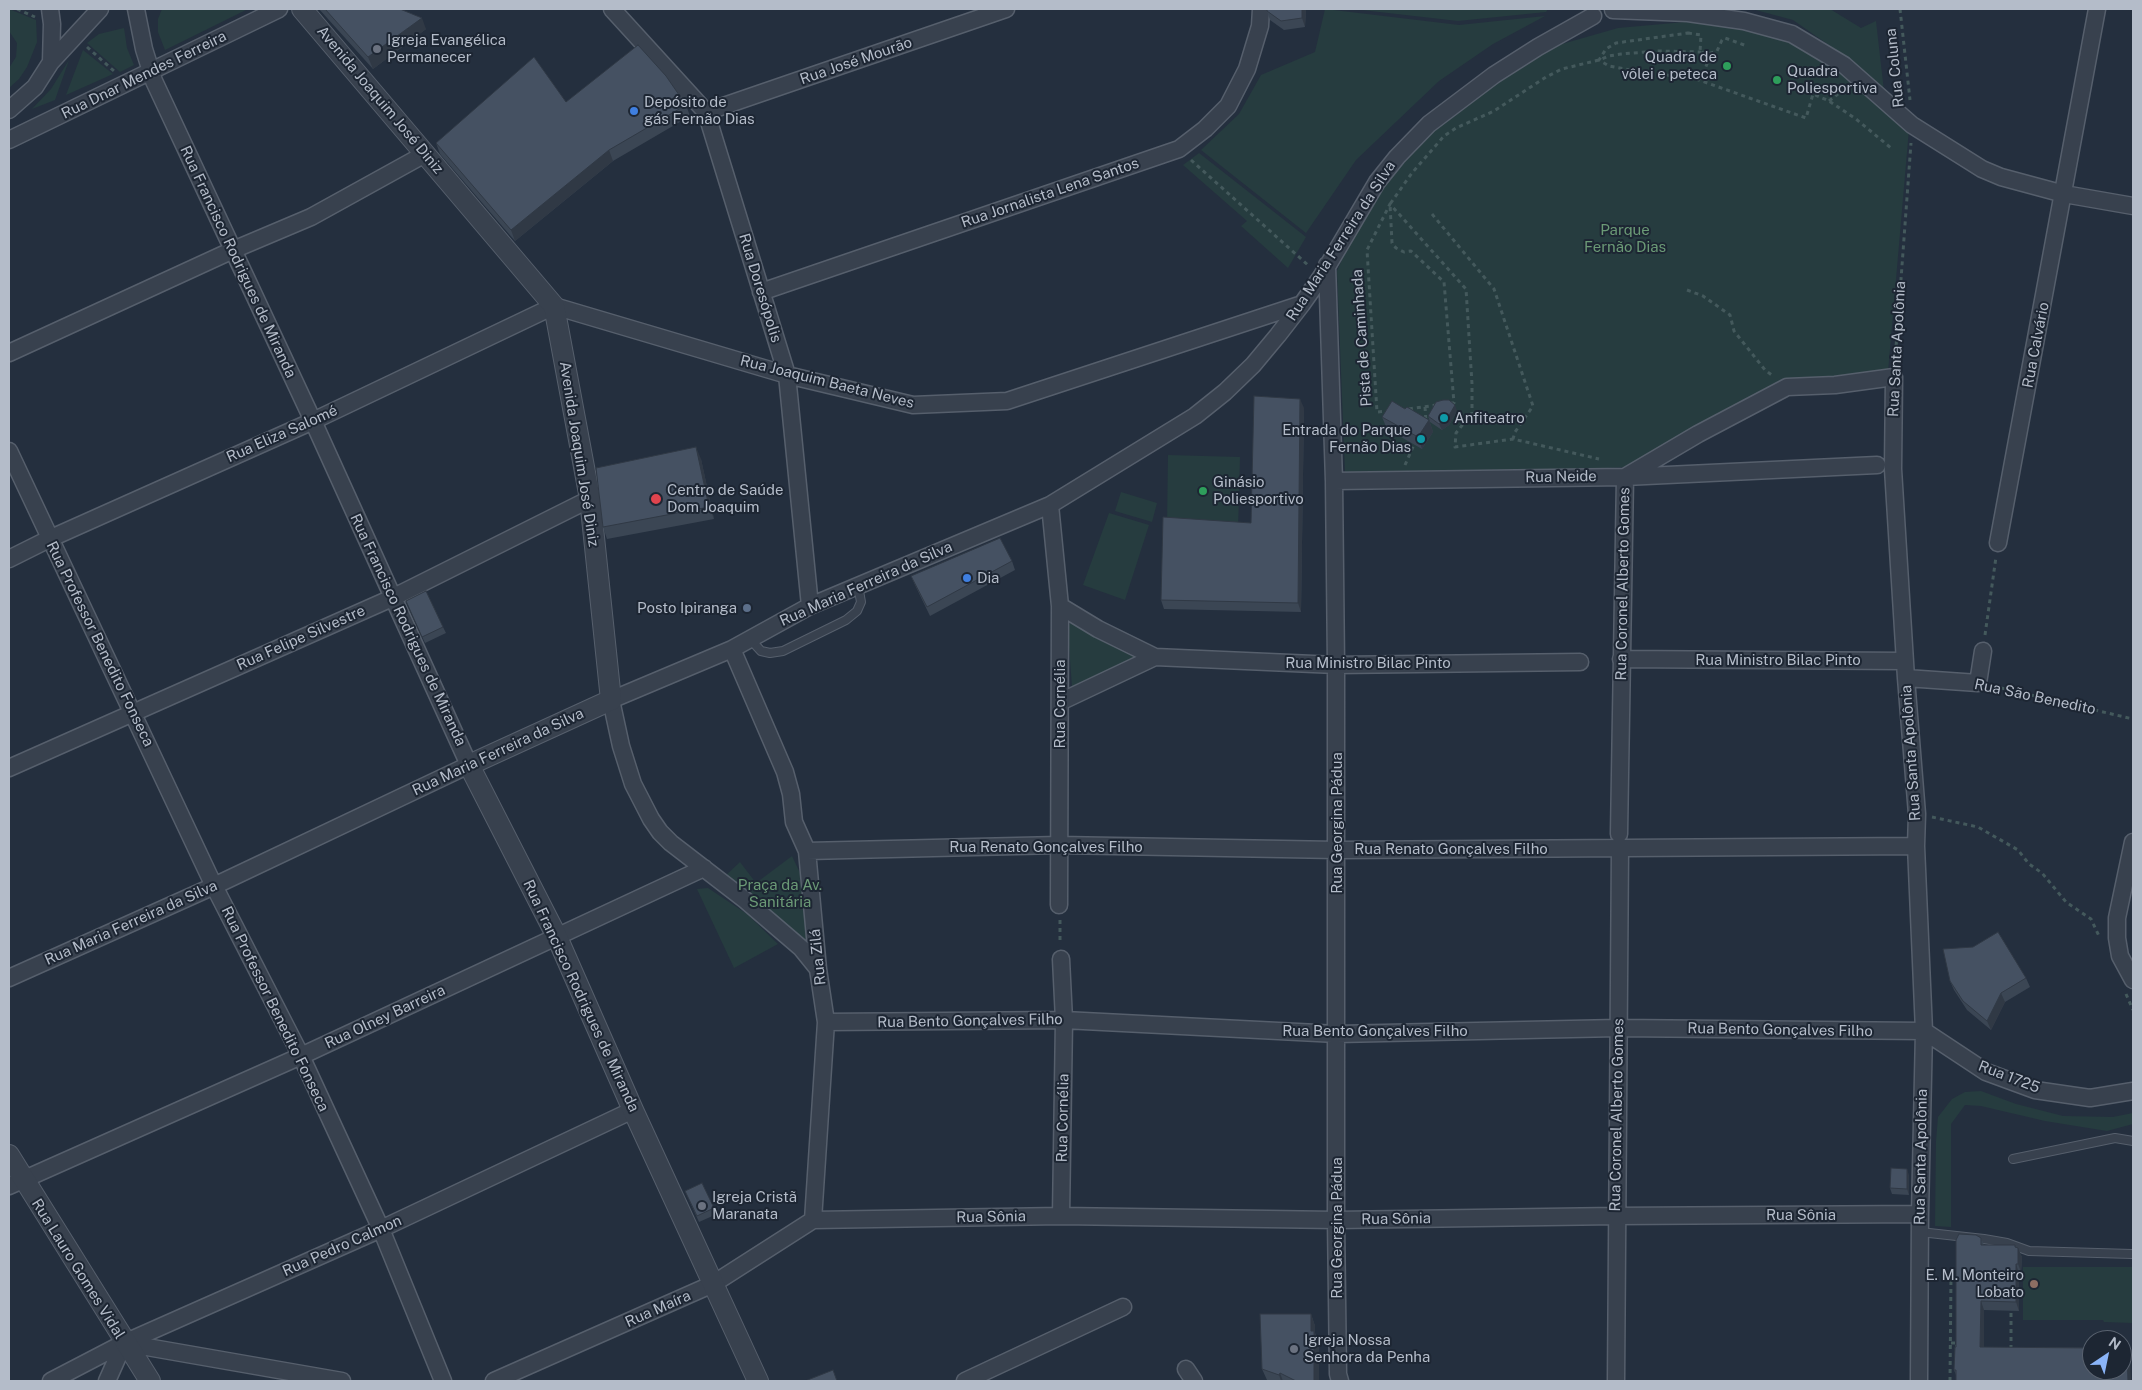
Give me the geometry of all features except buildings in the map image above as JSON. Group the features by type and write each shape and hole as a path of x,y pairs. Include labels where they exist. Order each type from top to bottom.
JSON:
{"street":[{"path":"9,110 35,87 51,62 100,9"},
{"name":"Rua Francisco Rodrigues de Miranda","path":"136,9 151,72 313,421 469,765 557,936 633,1110 758,1381"},
{"name":"Rua Dnar Mendes Ferreira","path":"9,140 279,9"},
{"name":"Avenida Joaquim José Diniz","path":"302,9 554,306 590,499 611,700 627,768 633,784 651,819 671,843 746,900 801,948 818,969"},
{"name":"Rua Doresópolis","path":"612,9 706,112 787,375 810,606"},
{"name":"Rua José Mourão","path":"706,112 1006,9"},
{"name":"Rua Jornalista Lena Santos","path":"761,292 1179,149 1205,130 1228,106 1248,69 1260,26 1261,9"},
{"path":"1613,9 1688,13 1744,21 1792,34 1844,65 1912,126 1982,169 2002,177 2064,194 2133,206"},
{"name":"Rua Maria Ferreira da Silva","path":"9,978 214,886 611,700 732,649 810,606 1050,505 1195,416 1254,365 1302,304 1377,182 1397,157 1429,124 1494,75 1538,46 1591,13 1604,19 1611,14 1613,9"},
{"name":"Rua Calvário","path":"1998,543 2097,9"},
{"path":"46,14 52,24 51,62"},
{"path":"9,353 233,250 311,217 425,154"},
{"name":"Rua Georgina Pádua","path":"1324,271 1334,481 1337,850 1336,1220 1338,1374 1340,1381"},
{"name":"Rua Joaquim Baeta Neves","path":"554,306 787,375 913,406 1008,401 1302,304"},
{"name":"Rua Eliza Salomé","path":"9,559 49,539 313,421 554,306"},
{"name":"Rua Coronel Alberto Gomes","path":"1616,1381 1619,841 1625,477 1698,434 1787,387 1835,385 1894,377"},
{"name":"Rua Santa Apolônia","path":"1894,377 1893,468 1904,661 1917,814 1916,846 1924,1031 1919,1381"},
{"name":"Rua Professor Benedito Fonseca","path":"9,451 214,886 301,1056 381,1229 443,1381"},
{"name":"Rua Neide","path":"1334,481 1625,477 1877,464"},
{"name":"Rua Felipe Silvestre","path":"9,768 392,598 590,499"},
{"name":"Rua Cornélia","path":"1050,505 1060,606 1059,905"},
{"name":"Rua Ministro Bilac Pinto","path":"1060,606 1098,629 1155,656 1336,665 1580,662"},
{"name":"Rua Zilá","path":"732,649 786,772 794,822 807,851 818,969 826,1022 813,1220"},
{"path":"1978,682 1983,651"},
{"name":"Rua Ministro Bilac Pinto","path":"1060,702 1155,656"},
{"name":"Rua Ministro Bilac Pinto","path":"1621,659 1904,661"},
{"name":"Rua São Benedito","path":"1906,678 1978,682"},
{"name":"Rua Renato Gonçalves Filho","path":"807,851 1060,845 1337,850 1619,841 1916,846"},
{"path":"2128,983 2120,956 2117,938 2117,918 2133,842"},
{"name":"Rua Olney Barreira","path":"16,1183 301,1056 704,868"},
{"name":"Rua Cornélia","path":"1061,959 1064,1020 1061,1216"},
{"name":"Rua Bento Gonçalves Filho","path":"826,1022 1064,1020 1337,1034 1618,1028 1924,1031"},
{"name":"Rua 1725","path":"1924,1031 1986,1072 2035,1090 2090,1098 2133,1091"},
{"name":"Rua Pedro Calmon","path":"51,1381 124,1343 381,1229 633,1110"},
{"name":"Rua Lauro Gomes Vidal","path":"9,1155 16,1183 150,1381"},
{"name":"Rua Sônia","path":"813,1220 1061,1216 1336,1220 1920,1214"},
{"name":"Rua Maíra","path":"494,1381 713,1284 813,1220"},
{"path":"965,1381 1123,1307"},
{"path":"107,1381 124,1343 342,1381"}],"lane":[{"path":"750,639 761,651 770,653 783,651 846,620 857,611 861,602 858,586"},
{"path":"2013,1159 2114,1138 2133,1140"},
{"path":"1920,1232 2007,1243 2029,1251 2132,1254"}],"path":[{"path":"17,9 46,14"},
{"name":"Rua Coluna","path":"1900,9 1912,126"},
{"path":"1688,13 1688,34"},
{"path":"1696,79 1703,75 1708,64 1707,59 1700,52 1701,35 1688,34 1616,43 1606,49 1599,60 1608,66 1696,79 1806,118 1813,94 1830,101 1856,119 1891,148"},
{"path":"1700,52 1713,53 1725,38 1748,46"},
{"path":"82,43 120,76"},
{"name":"Pista de Caminhada","path":"1454,403 1377,412 1367,250 1390,204 1412,173 1444,136 1456,128 1494,112 1562,69 1622,54 1659,51 1700,52"},
{"path":"1830,101 1838,94"},
{"name":"Rua Santa Apolônia","path":"1894,377 1912,126"},
{"path":"1179,149 1324,271"},
{"path":"1390,204 1392,243 1404,252 1412,251 1444,282 1454,403 1452,409"},
{"path":"1390,204 1466,289 1472,413 1456,433 1455,447 1513,439 1598,458"},
{"path":"1432,214 1494,289 1533,406 1515,432 1513,439"},
{"path":"1687,290 1703,296 1730,315 1734,331 1747,349 1765,370 1787,387"},
{"path":"1422,429 1426,422 1426,407"},
{"path":"1426,422 1434,423"},
{"path":"1400,479 1418,436"},
{"path":"1983,651 1998,543"},
{"name":"Rua São Benedito","path":"1978,682 2133,719"},
{"path":"1917,814 1978,827 2018,850 2029,864 2042,873 2066,902 2091,919 2102,944"},
{"path":"1059,905 1061,959"},
{"path":"2128,983 2133,1010"},
{"path":"1950,1381 1951,1276"},
{"path":"2003,1348 2011,1350 2011,1313"},
{"path":"1951,1343 1964,1343"},
{"path":"1950,1358 1956,1357 1956,1343"}],"green space":[{"path":"9,9 36,20 37,42 27,67 19,79 9,88 9,68 16,57 17,43 9,31"},
{"path":"162,9 248,9 165,50 158,32 158,19"},
{"path":"1325,9 1459,25 1545,16 1493,44 1439,81 1356,160 1306,233 1201,150 1239,114 1261,75 1315,52"},
{"path":"1353,9 1548,9 1546,12 1458,21"},
{"path":"1752,9 1830,9 1861,28 1876,21 1884,91 1846,57 1793,20"},
{"name":"Parque Fernão Dias","path":"1685,22 1742,25 1788,38 1841,70 1909,129 1888,372 1795,380 1631,467 1521,471 1345,472 1337,271 1349,244 1396,166 1426,133 1522,64 1562,44 1618,28"},
{"path":"124,28 127,48 134,65 120,72 87,43 99,34"},
{"path":"83,50 113,74 66,95"},
{"path":"69,60 55,100 32,109 51,89"},
{"path":"1199,153 1306,237 1288,268 1241,226 1247,221 1183,165"},
{"name":"Ginásio Poliesportivo","path":"1168,455 1240,457 1238,531 1167,526"},
{"path":"1121,492 1157,503 1152,522 1115,511"},
{"path":"1109,513 1149,525 1125,600 1083,585"},
{"path":"1072,623 1141,654 1141,658 1078,687 1072,687 1068,625"},
{"name":"Praça da Av. Sanitária","path":"792,856 800,873 806,906 808,943 802,944 723,878 740,862 756,883"},
{"name":"Praça da Av. Sanitária","path":"708,888 747,914 778,944 734,968 697,889"},
{"path":"1981,1091 2016,1104 2063,1116 2113,1117 2133,1113 2133,1124 2107,1131 2045,1121 1981,1106 1965,1105 1951,1124 1951,1227 1935,1226 1938,1117 1952,1099 1965,1092"},
{"path":"2023,1267 2132,1267 2133,1323 2104,1322 2103,1320 2023,1320"}],"place":[{"name":"Igreja Evangélica Permanecer","path":"377,49"},
{"name":"Quadra de vôlei e peteca","path":"1727,66"},
{"name":"Quadra Poliesportiva","path":"1777,80"},
{"name":"Depósito de gás Fernão Dias","path":"634,111"},
{"name":"Anfiteatro","path":"1444,418"},
{"name":"Entrada do Parque Fernão Dias","path":"1421,439"},
{"name":"Ginásio Poliesportivo","path":"1203,491"},
{"name":"Centro de Saúde Dom Joaquim","path":"656,499"},
{"name":"Dia","path":"967,578"},
{"name":"Posto Ipiranga","path":"747,608"},
{"name":"Igreja Cristã Maranata","path":"702,1206"},
{"name":"E. M. Monteiro Lobato","path":"2034,1284"},
{"name":"Igreja Nossa Senhora da Penha","path":"1294,1349"}]}
